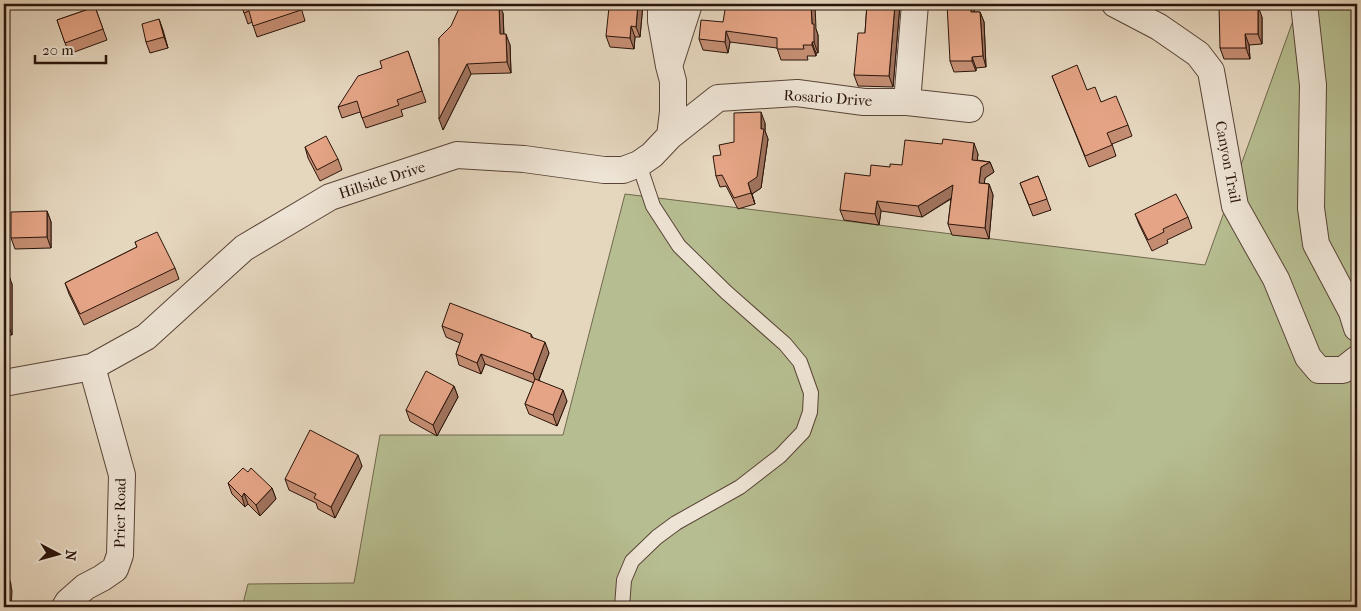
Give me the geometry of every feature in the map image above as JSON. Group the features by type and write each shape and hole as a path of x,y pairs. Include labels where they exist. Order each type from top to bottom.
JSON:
{"street":[{"path":"661,4 661,21 672,81 673,112 670,136"},
{"path":"668,66 689,4"},
{"path":"907,102 915,4"},
{"name":"Canyon Trail","path":"1115,4 1159,27 1198,54 1210,71 1235,206 1276,279 1308,357 1319,370 1343,370 1357,359"},
{"path":"1304,4 1313,85 1311,208 1316,244 1352,312 1357,328"},
{"name":"Rosario Drive","path":"670,136 718,98 797,93 864,102 907,102 970,109"},
{"name":"Hillside Drive","path":"4,383 92,367 146,337 244,248 330,197 457,155 524,159 604,170 623,170 639,164 652,156 670,136"},
{"name":"Prier Road","path":"64,607 85,587 114,569 120,555 122,476 92,367"}],"lane":[{"path":"622,607 624,580 632,560 657,537 676,523 740,487 780,456 803,432 810,412 811,393 800,362 785,344 726,292 679,246 653,206 639,164"}],"green space":[{"path":"1299,4 1357,4 1357,607 242,607 248,584 354,583 380,435 563,435 625,194 1205,265"}],"building":[{"path":"241,4 299,4 301,10 253,26 249,11 244,13"},
{"path":"461,4 499,4 500,34 506,34 507,62 467,64 439,119 439,38 451,26"},
{"path":"611,4 638,4 636,27 631,26 630,38 606,36 609,7 611,7"},
{"path":"726,4 750,4 789,8 789,4 811,4 814,42 812,42 812,45 803,45 804,49 777,49 777,38 726,31 725,42 699,39 701,20 723,22"},
{"path":"867,4 895,4 889,76 854,75 858,33 865,33"},
{"path":"947,4 971,4 971,12 980,12 983,56 972,57 972,61 950,61"},
{"path":"1246,4 1247,6 1258,6 1258,34 1245,34 1246,48 1220,48 1219,5"},
{"path":"95,7 103,29 65,43 57,20"},
{"path":"159,19 164,37 146,42 142,24"},
{"path":"408,51 422,91 397,100 399,105 362,118 357,101 338,107 358,76 382,68 380,61"},
{"path":"1077,65 1087,90 1095,87 1101,102 1116,96 1128,125 1107,133 1112,145 1085,156 1052,76"},
{"path":"761,112 761,129 764,129 757,177 748,183 751,193 734,198 722,175 716,176 713,156 721,155 719,145 734,142 734,113"},
{"path":"326,136 338,159 317,170 305,147"},
{"path":"943,139 974,143 972,160 990,162 981,167 979,183 989,184 985,228 948,224 953,185 918,206 877,201 875,214 840,210 845,173 870,176 871,165 890,167 890,164 902,165 905,140 942,144"},
{"path":"1038,176 1047,199 1029,205 1020,183"},
{"path":"1176,194 1188,217 1163,229 1164,232 1148,240 1135,214"},
{"path":"47,211 47,237 11,238 11,212"},
{"path":"157,232 175,268 80,314 65,283 137,247 135,242"},
{"path":"4,273 8,273 8,324 4,324"},
{"path":"450,303 531,334 531,337 545,342 533,374 481,354 477,363 456,354 463,334 442,326"},
{"path":"426,371 454,386 433,425 406,410"},
{"path":"535,379 563,390 553,415 525,404"},
{"path":"310,430 358,455 331,507 314,498 316,494 285,479"},
{"path":"243,468 248,472 251,468 272,488 256,505 244,493 242,497 228,483"},
{"path":"4,573 7,573 7,580 9,580 6,607 4,607"}]}
